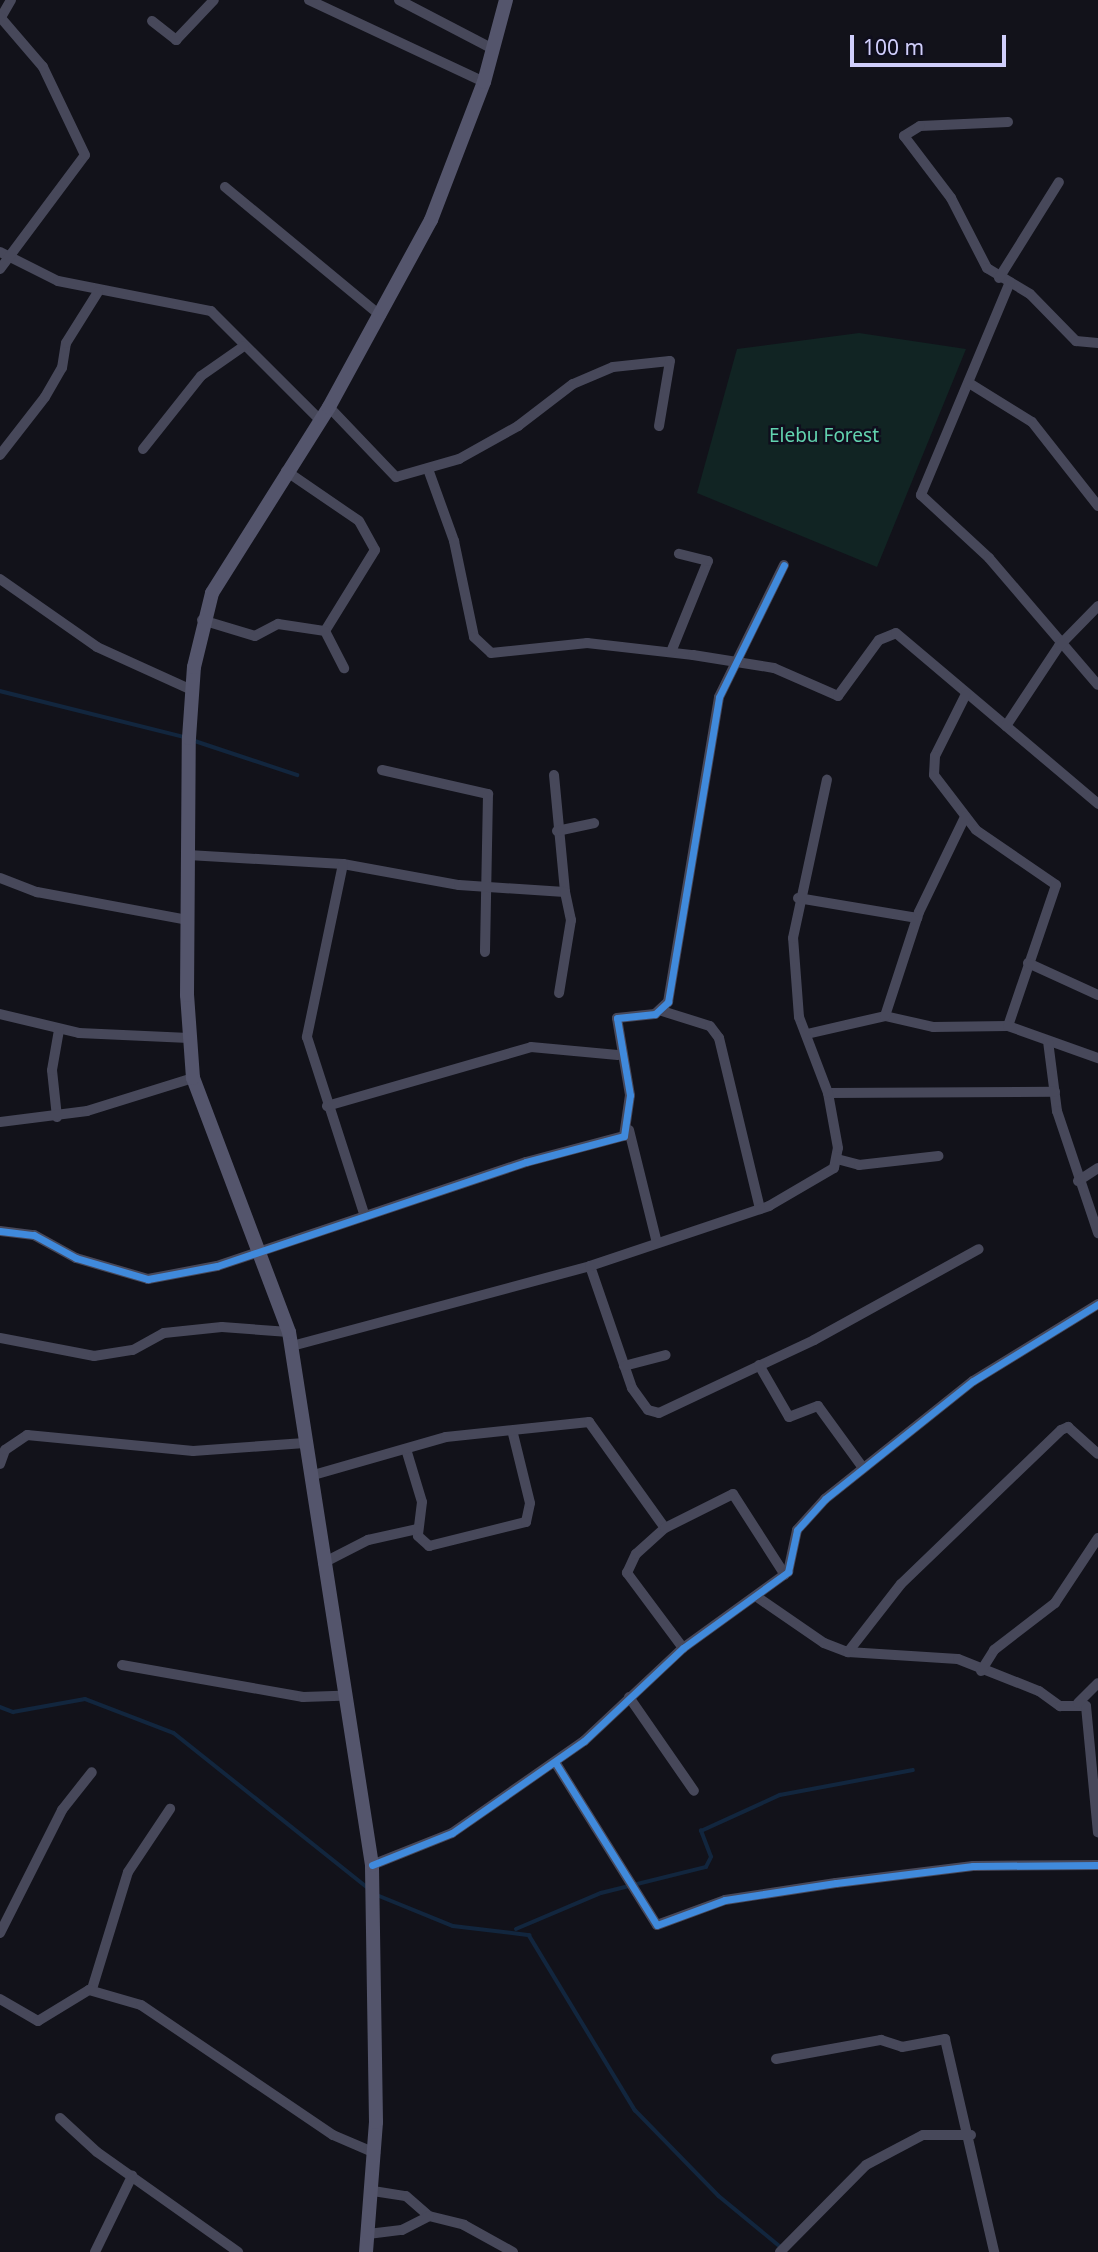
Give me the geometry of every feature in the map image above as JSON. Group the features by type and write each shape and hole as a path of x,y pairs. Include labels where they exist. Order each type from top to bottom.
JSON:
{"main road":[{"path":"366,2252 375,2153 372,1865 341,1696 290,1339 262,1251 219,1160 193,1079 189,1038 188,920 192,691 201,620 229,559 329,407 431,220 484,82 506,0"}],"street":[{"path":"0,269 4,255 85,155 43,67 0,19 11,0"},
{"path":"152,21 176,40 214,0"},
{"path":"309,0 484,82"},
{"path":"399,0 493,49"},
{"path":"1008,122 920,126 904,136 951,198 999,278 1010,282 1076,341 1098,344"},
{"path":"999,278 1059,182"},
{"path":"225,187 380,317"},
{"path":"4,255 27,270 98,292 199,306 320,420"},
{"path":"1010,282 921,495 989,558 1059,646 1098,685"},
{"path":"0,456 45,397 66,343 98,292"},
{"path":"143,449 201,376 244,346"},
{"path":"329,407 387,475 428,468 486,445 573,384 612,367 670,362 659,426"},
{"path":"968,383 1032,422 1098,506"},
{"path":"428,468 482,647 506,654 587,643 671,652 774,668 838,696 889,632 912,644 966,694 1098,804"},
{"path":"286,471 359,521 375,550 325,631"},
{"path":"671,652 708,561 679,554"},
{"path":"662,1011 719,697 784,565"},
{"path":"0,579 97,648 192,691"},
{"path":"1006,726 1059,646 1098,606"},
{"path":"201,620 255,636 278,624 325,631"},
{"path":"325,631 344,668"},
{"path":"966,694 935,756 934,775 965,817 1056,885 1008,1026"},
{"path":"382,770 488,794 490,886 485,952"},
{"path":"554,775 557,831 570,920 559,993"},
{"path":"0,1338 94,1356 133,1350 164,1333 222,1327 290,1339 590,1266 760,1209 834,1168 836,1159 828,1093 799,1017 793,938 798,898 827,780"},
{"path":"885,1016 917,918 965,817"},
{"path":"557,831 594,823"},
{"path":"188,855 343,864 490,886 565,892"},
{"path":"343,864 307,1038 364,1214"},
{"path":"0,878 37,892 188,920"},
{"path":"798,898 917,918"},
{"path":"1028,963 1098,995"},
{"path":"657,1243 629,1130 630,1095 618,1055 617,1018 662,1011 710,1026 719,1038 760,1209"},
{"path":"0,1014 59,1030 189,1038"},
{"path":"807,1034 885,1016 933,1027 1008,1026 1098,1058"},
{"path":"57,1117 52,1070 59,1030"},
{"path":"1048,1041 1055,1092 1078,1181 1098,1233"},
{"path":"327,1106 531,1047 618,1055"},
{"path":"0,1122 57,1117 193,1079"},
{"path":"828,1093 1055,1092"},
{"path":"0,1231 34,1235 76,1258 148,1279 262,1251 364,1214 614,1141 629,1130"},
{"path":"836,1159 859,1165 938,1156"},
{"path":"1078,1181 1098,1168"},
{"path":"590,1266 639,1402 659,1413 759,1365 979,1250"},
{"path":"372,1865 452,1833 555,1762 683,1648 758,1597 785,1575 797,1530 863,1468 973,1381 1098,1304"},
{"path":"624,1366 666,1355"},
{"path":"759,1365 789,1417 818,1406 863,1468"},
{"path":"310,1476 446,1437 513,1434 595,1425 665,1528"},
{"path":"848,1652 901,1584 1061,1430 1068,1427 1098,1454"},
{"path":"0,1464 5,1450 27,1434 193,1451 305,1443"},
{"path":"407,1449 422,1502 417,1529 429,1546 526,1522 530,1503 513,1434"},
{"path":"683,1648 627,1573 636,1554 665,1528 733,1494 785,1575"},
{"path":"323,1563 368,1540 417,1529"},
{"path":"981,1671 993,1650 1055,1603 1098,1538"},
{"path":"758,1597 824,1643 848,1652 958,1660 981,1671 1040,1691 1059,1706 1078,1703 1086,1706 1091,1729 1098,1832"},
{"path":"122,1665 303,1697 341,1696"},
{"path":"1078,1703 1098,1683"},
{"path":"629,1698 694,1791"},
{"path":"555,1762 657,1926 725,1900 836,1883 962,1867 1098,1865"},
{"path":"0,1933 62,1810 92,1772"},
{"path":"0,1999 43,2021 92,1989 128,1872 170,1809"},
{"path":"92,1989 141,2005 333,2135 375,2153"},
{"path":"776,2059 881,2040 902,2047 945,2039 971,2135 995,2252"},
{"path":"60,2118 132,2176 238,2252"},
{"path":"784,2249 866,2165 923,2136 971,2135"},
{"path":"95,2252 132,2176"},
{"path":"373,2191 406,2196 429,2216 464,2225 513,2252"},
{"path":"368,2234 402,2230 429,2216"}],"green space":[{"name":"Elebu Forest","path":"859,333 966,349 877,567 697,493 737,349"}],"waterway":[{"path":"0,691 185,737"},
{"path":"192,740 297,775"},
{"path":"0,1707 13,1712 85,1699 174,1733 368,1888"},
{"path":"516,1929 601,1893 706,1867 711,1857 701,1831 780,1795 913,1770"},
{"path":"377,1895 453,1926 529,1935 635,2110 719,2196 782,2248"}],"cycle path":[{"path":"0,1231 34,1235 76,1258 148,1279 217,1266 526,1162 624,1136 630,1095 617,1018 655,1014 668,1002 719,697 784,565"},
{"path":"372,1865 452,1833 584,1741 683,1648 788,1572 797,1530 825,1499 973,1381 1098,1304"},
{"path":"555,1762 657,1925 725,1900 836,1883 973,1866 1098,1865"}]}
